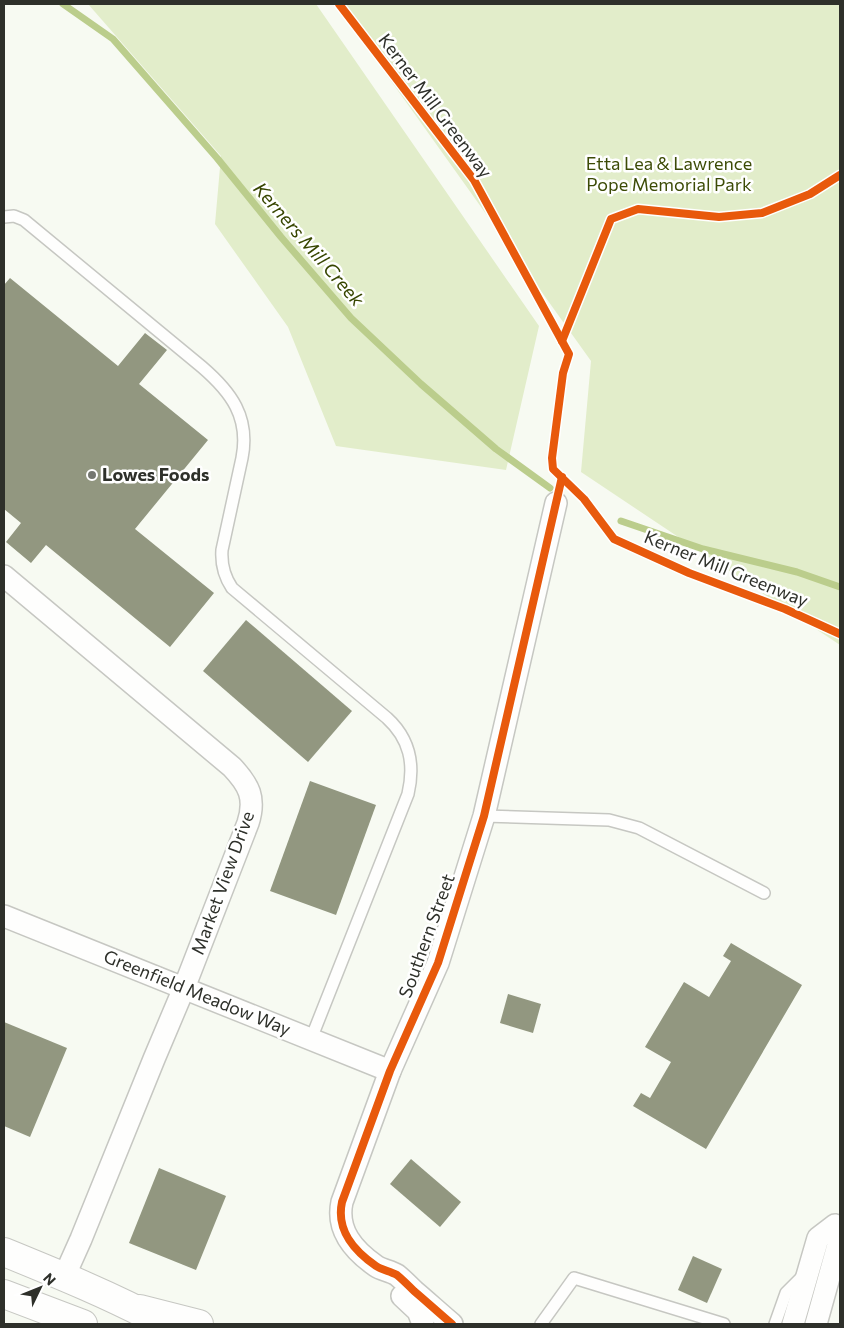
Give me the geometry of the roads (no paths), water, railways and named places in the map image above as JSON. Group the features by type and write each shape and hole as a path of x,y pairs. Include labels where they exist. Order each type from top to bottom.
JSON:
{"main road":[{"path":"4,1252 133,1308 164,1324"},
{"path":"4,1294 83,1324"},
{"path":"133,1308 199,1324"}],"street":[{"name":"Southern Street","path":"423,1324 418,1311 388,1284 376,1266 347,1238 343,1229 340,1210 390,1071 438,963 484,816 556,503"},
{"name":"Market View Drive","path":"4,576 232,767 248,787 252,801 251,814 184,988 64,1277"},
{"name":"Greenfield Meadow Way","path":"4,916 390,1071"},
{"path":"792,1324 818,1238 835,1226 838,1245 816,1324"},
{"name":"Southern Street","path":"376,1266 396,1275 452,1324"}],"lane":[{"path":"4,217 14,216 24,220 202,366 230,396 242,420 244,442 222,550 222,566 226,577 232,588 387,718 400,732 406,743 411,765 408,794 311,1039"},
{"path":"484,816 609,820 639,828 764,893"},
{"path":"776,1324 786,1293 808,1271"},
{"path":"540,1324 574,1278 724,1324"}],"waterway":[{"name":"Kerners Mill Creek","path":"63,4 113,39 217,158 281,237 351,318 421,384 496,449 550,488"},
{"name":"Kerners Mill Creek","path":"621,521 703,549 797,572 840,587"}],"place":[{"name":"Lowes Foods","path":"92,475"}],"park label":[{"name":"Etta Lea & Lawrence Pope Memorial Park","path":"669,174"}]}
